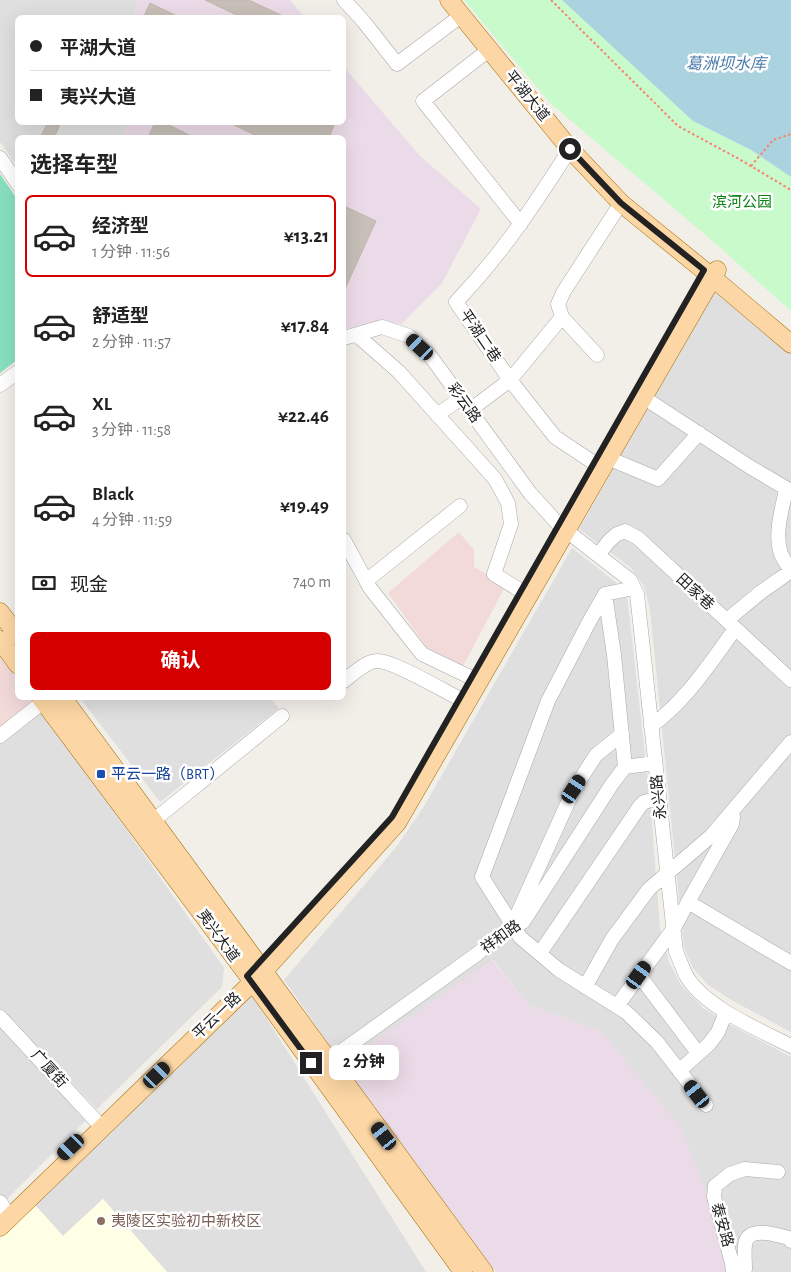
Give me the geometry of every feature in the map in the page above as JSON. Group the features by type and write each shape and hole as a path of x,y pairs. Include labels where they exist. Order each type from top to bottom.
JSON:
{"main road":[{"name":"平湖大道","path":"449,0 459,8 576,144 626,197 791,344"},
{"name":"平湖大道","path":"459,8 570,149 621,203 791,334"},
{"name":"平云一路","path":"601,460 643,397 710,270"},
{"name":"平云一路","path":"1,1214 255,974 398,824 563,527 710,270"},
{"name":"平云一路","path":"1,1214 255,974 392,817 521,591 563,527"},
{"path":"0,612 5,643 15,659"},
{"name":"夷兴大道","path":"44,700 255,974 328,1060 484,1272"},
{"name":"夷兴大道","path":"63,700 153,820 255,974 463,1272"}],"street":[{"path":"344,0 397,64 459,8"},
{"path":"490,49 423,101 521,224"},
{"name":"平湖二巷","path":"570,149 521,224 484,273 456,302 510,380 555,437 601,460 658,479 699,433"},
{"path":"0,158 15,180"},
{"path":"597,355 562,317 558,304 564,291 621,203"},
{"path":"470,410 510,380 562,317"},
{"name":"彩云路","path":"346,338 358,336 382,327 409,336 431,357 530,493 563,527"},
{"path":"358,336 399,372 496,479 508,503 511,524 494,574 521,591"},
{"path":"0,385 15,374"},
{"path":"643,397 789,490 781,516 778,538 781,553 791,571 761,592 731,624 681,700 668,714 651,726"},
{"path":"437,415 461,398"},
{"path":"366,581 460,506"},
{"path":"563,527 630,580 634,588 605,594 585,629 548,701 482,878 520,937 559,970 626,1012 657,1042 706,1105"},
{"name":"田家巷","path":"598,555 613,538 625,531 638,538 791,680"},
{"path":"346,544 366,581 422,654 472,678"},
{"name":"永兴路","path":"634,588 637,594 676,952 687,978 706,999 726,1012 791,1046"},
{"path":"605,594 614,655 624,767 655,763"},
{"path":"346,679 362,667 376,660 392,664 460,699"},
{"path":"0,736 42,700"},
{"path":"153,820 282,716"},
{"path":"512,926 574,789 596,755 622,734"},
{"path":"585,986 612,939 649,889 711,836 791,742"},
{"name":"祥和路","path":"328,1060 478,954 512,926 523,922 624,767"},
{"path":"540,953 640,806 644,802 659,798"},
{"path":"617,1006 674,928 732,824 733,817 730,814"},
{"path":"688,902 791,963"},
{"path":"639,975 698,1053"},
{"path":"679,1071 718,1032 726,1012"},
{"name":"广厦街","path":"0,1017 97,1122"},
{"name":"泰安路","path":"733,1272 714,1197 715,1186 730,1174 745,1169 778,1172"},
{"path":"743,1272 745,1269 744,1243 750,1235 761,1232 789,1238 791,1241"}],"path":[{"path":"551,0 678,126 752,166 791,190"},
{"path":"752,166 773,140 791,134"}],"shaded area":[{"path":"0,0 140,0 133,15 15,15 15,125 128,125 123,135 15,135 15,163 0,142"},
{"path":"140,0 290,0 302,15 133,15"},
{"path":"346,69 420,156 481,209 442,283 402,324 374,322 346,329 346,135 123,135 128,125 346,125"},
{"path":"716,290 791,354 791,1032 733,1001 708,985 693,968 684,948 650,610 644,586 630,567 579,529"},
{"path":"459,532 474,550 474,567 506,585 463,666 428,649 388,593"},
{"path":"572,548 618,584 627,596 650,798 660,928 669,962 681,985 702,1007 725,1022 791,1057 791,1272 730,1272 726,1269 704,1187 601,1031 530,1006 493,960 343,1064 284,980 397,846 423,808"},
{"path":"0,654 15,676 15,700 32,700 34,702 0,729"},
{"path":"82,700 272,700 279,708 160,802"},
{"path":"42,710 224,968 222,987 97,1109 0,1009 0,742"},
{"path":"492,960 530,1006 601,1031 682,1129 704,1187 726,1272 496,1272 343,1064"},
{"path":"252,995 426,1272 167,1272 103,1199 63,1236 35,1205"},
{"path":"0,1026 87,1119 0,1206"},
{"name":"夷陵区实验初中新校区","path":"103,1199 167,1272 0,1272 0,1238 35,1205 63,1236"}],"green space":[{"name":"滨河公园","path":"464,0 562,0 693,121 751,150 791,177 791,311 716,244 549,102"},
{"path":"0,174 15,196 15,362 0,373"}],"water":[{"name":"葛洲坝水库","path":"562,0 791,0 791,177 751,150 693,121"}],"building":[{"path":"205,0 249,0 281,15 237,15"},
{"path":"150,3 175,15 144,15"},
{"path":"46,125 60,125 55,135 42,135"},
{"path":"154,125 169,125 189,135 149,135"},
{"path":"234,125 334,125 330,135 255,135"},
{"path":"346,207 376,221 346,287"}],"place":[{"name":"平云一路（BRT）","path":"101,774"},
{"name":"夷陵区实验初中新校区","path":"101,1221"}],"route":[{"path":"311,1063 247,976 392,817 704,270 621,203 570,149"}]}
